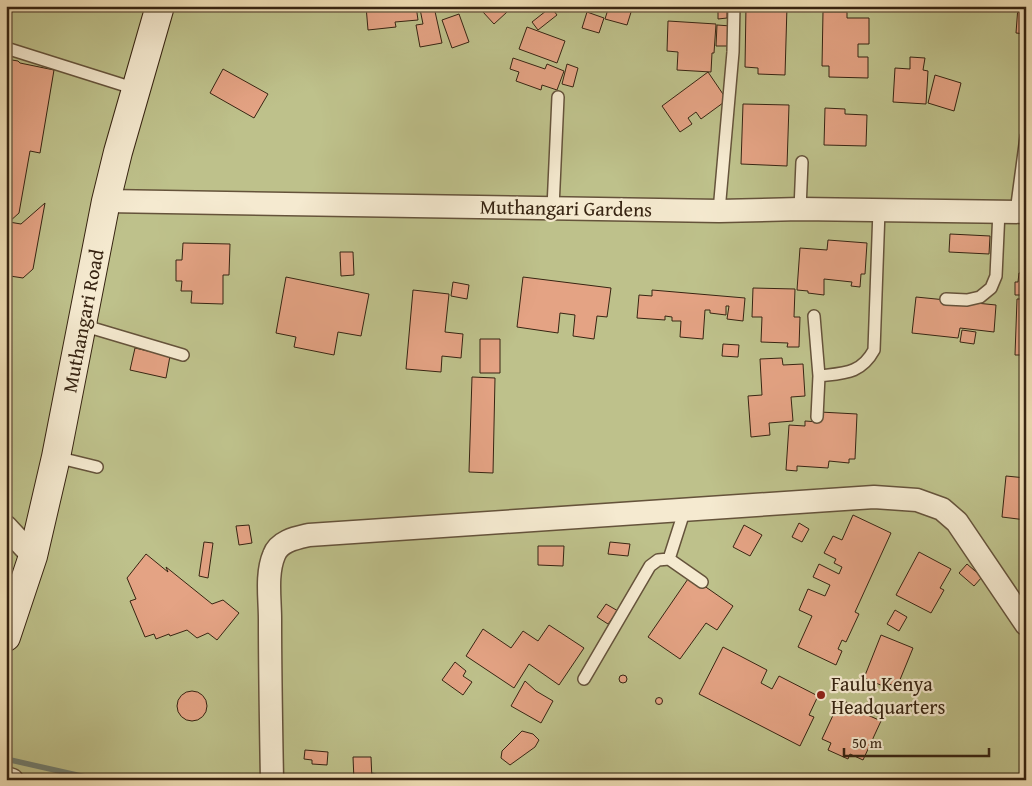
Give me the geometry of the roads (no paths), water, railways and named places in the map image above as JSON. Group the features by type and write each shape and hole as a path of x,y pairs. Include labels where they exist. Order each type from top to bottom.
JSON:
{"street":[{"name":"Muthangari Road","path":"6,637 34,556 56,457 106,201 160,6"},
{"name":"Muthangari Gardens","path":"106,201 719,211 800,209 1014,211"},
{"path":"272,780 270,576 274,554 282,544 292,538 308,535 874,497 917,500 942,509 957,522 1026,624"},
{"path":"6,527 34,556"},
{"path":"6,778 12,780"}],"lane":[{"path":"719,211 733,52 734,6"},
{"path":"6,48 136,90"},
{"path":"553,208 558,97"},
{"path":"946,299 974,299 992,288 1014,211 1026,137"},
{"path":"800,209 802,162"},
{"path":"819,376 854,371 860,368 874,350 879,210"},
{"path":"814,316 819,376 817,416"},
{"path":"82,325 183,355"},
{"path":"56,457 97,467"},
{"path":"669,559 686,509"},
{"path":"584,679 650,566 658,560 669,559 702,582"}],"waterway":[{"path":"6,759 99,780"},
{"path":"372,775 385,780"}],"place":[{"name":"Faulu Kenya Headquarters","path":"821,695"}]}
